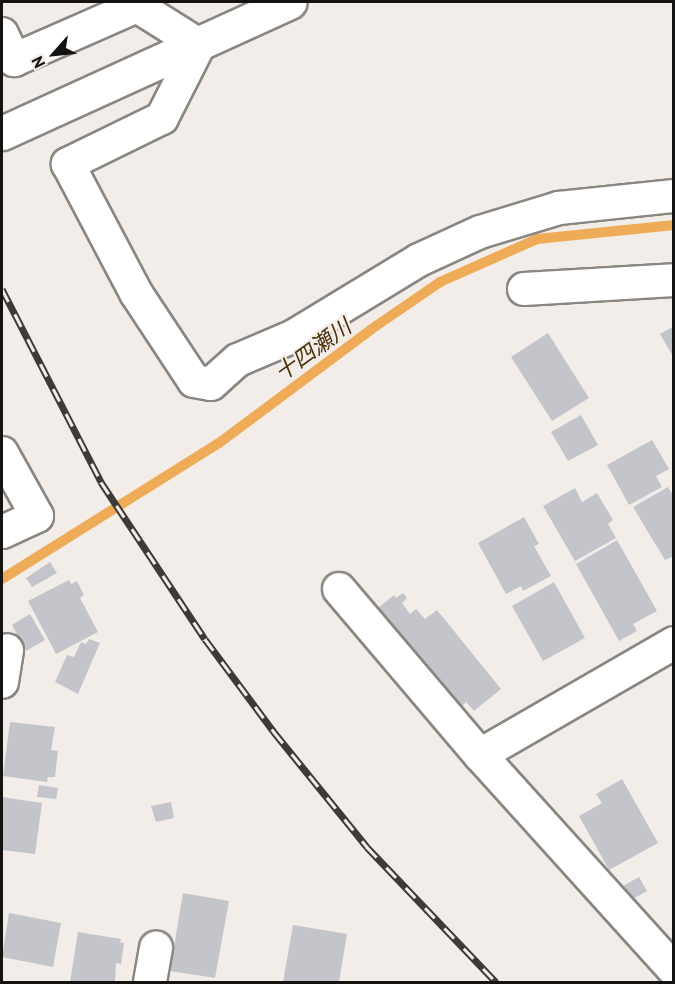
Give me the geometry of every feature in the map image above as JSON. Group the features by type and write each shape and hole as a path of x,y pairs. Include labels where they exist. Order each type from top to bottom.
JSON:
{"street":[{"path":"2,133 200,45 290,2"},
{"path":"2,34 14,60 137,6 200,45"},
{"path":"200,45 162,118 68,164 136,293 194,381 212,384 238,360 294,336 419,260 480,232 559,208 674,196"},
{"path":"524,289 674,280"},
{"path":"2,453 37,516 2,532"},
{"path":"339,588 480,755 674,970"},
{"path":"480,755 674,643"},
{"path":"2,682 7,651"},
{"path":"150,982 156,948"}],"building":[{"path":"674,326 674,358 660,334"},
{"path":"548,333 589,398 552,421 511,357"},
{"path":"581,415 598,445 568,461 551,432"},
{"path":"652,440 669,469 656,476 662,487 629,505 607,465"},
{"path":"668,487 674,497 674,556 665,560 633,507"},
{"path":"575,488 582,502 597,493 613,520 608,524 616,538 575,561 543,506"},
{"path":"524,517 539,544 534,546 551,576 523,591 521,586 506,594 478,543"},
{"path":"617,540 657,611 633,624 637,631 619,641 576,564"},
{"path":"50,562 57,573 32,587 26,578"},
{"path":"69,580 71,584 77,581 84,595 80,598 98,632 56,654 28,601"},
{"path":"554,582 585,638 543,661 512,606"},
{"path":"403,593 407,598 402,603 410,614 416,609 425,619 437,610 501,689 474,711 466,702 461,707 452,697 450,698 372,613 394,595 396,598"},
{"path":"30,614 45,640 26,651 12,625"},
{"path":"89,639 100,643 78,694 55,682 67,655 74,657 81,642 86,644"},
{"path":"10,722 55,727 51,750 58,751 55,777 48,777 47,782 3,776"},
{"path":"622,779 658,843 609,870 579,816 602,803 596,794"},
{"path":"39,785 58,788 56,799 37,797"},
{"path":"2,797 42,803 35,854 2,850"},
{"path":"171,802 174,818 156,822 151,806"},
{"path":"639,877 647,891 631,900 623,886"},
{"path":"183,893 229,901 215,978 170,971"},
{"path":"9,913 61,923 53,967 2,957"},
{"path":"293,925 347,934 339,982 283,982"},
{"path":"78,932 121,939 120,942 124,943 121,964 116,963 115,982 70,982"}],"waterway":[{"name":"十四瀬川","path":"2,579 219,443 376,326 440,282 537,239 674,225"}],"railway":[{"path":"2,289 101,482 205,639 274,732 367,847 496,982"}]}
